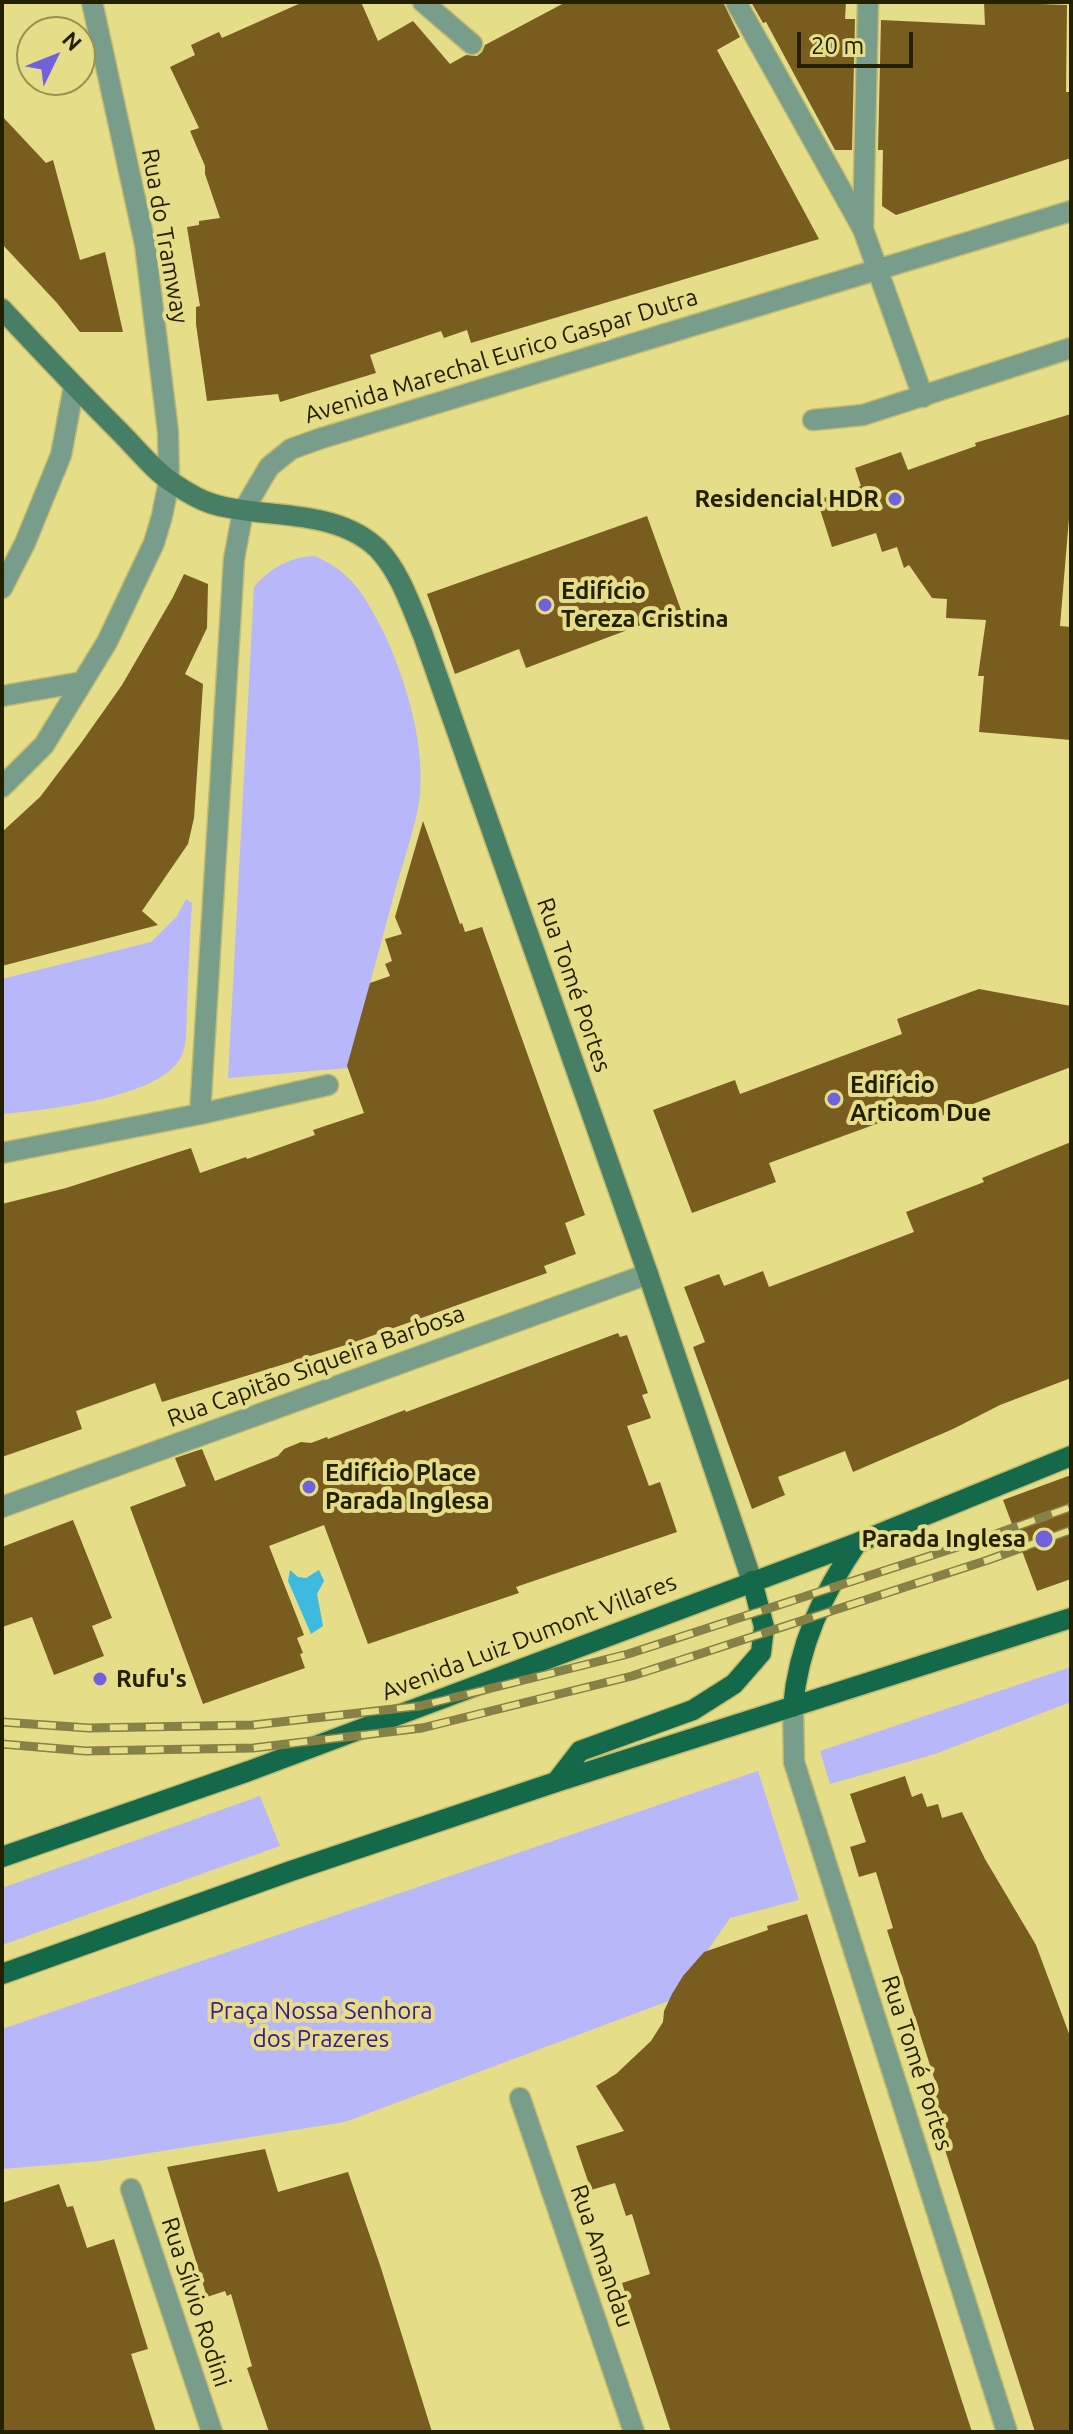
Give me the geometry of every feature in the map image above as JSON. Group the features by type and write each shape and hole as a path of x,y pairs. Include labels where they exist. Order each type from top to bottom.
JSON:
{"main road":[{"name":"Rua Tomé Portes","path":"2,309 169,481 213,504 323,521 357,533 378,549 396,574 423,635 648,1274 752,1581"},
{"name":"Avenida Luiz Dumont Villares","path":"2,1857 249,1771 857,1543 1071,1456"},
{"path":"793,1707 798,1668 809,1634 832,1584 857,1543"},
{"path":"556,1782 580,1751 693,1710 734,1684 761,1653 764,1627 752,1581"},
{"path":"2,1974 291,1871 556,1782 1071,1618"}],"street":[{"name":"Rua do Tramway","path":"2,787 44,745 107,642 154,543 169,481 168,432 145,244 92,2"},
{"path":"423,2 472,44"},
{"path":"736,2 863,229 923,397"},
{"path":"863,229 868,2"},
{"name":"Avenida Marechal Eurico Gaspar Dutra","path":"200,1114 234,559 243,511 269,467 291,449 1071,211"},
{"path":"813,420 863,415 1071,348"},
{"path":"2,588 25,543 61,455 74,386"},
{"path":"2,696 82,682"},
{"path":"2,1153 328,1085"},
{"name":"Rua Capitão Siqueira Barbosa","path":"2,1507 648,1274"},
{"name":"Rua Tomé Portes","path":"793,1707 794,1762 1007,2432"},
{"name":"Rua Amandau","path":"520,2098 634,2432"},
{"name":"Rua Sílvio Rodini","path":"131,2189 212,2432"}],"green space":[{"path":"315,556 339,570 356,586 383,631 413,715 420,760 419,802 348,1068 228,1078 254,587 281,565"},
{"path":"186,899 192,903 186,1038 182,1055 171,1070 128,1092 73,1105 2,1114 2,979 151,942 177,916"},
{"path":"1071,1667 1071,1702 935,1754 830,1784 820,1751"},
{"name":"Praça Nossa Senhora dos Prazeres","path":"758,1771 799,1900 730,1918 674,1999 345,2122 99,2161 2,2169 2,2029"},
{"path":"260,1796 280,1846 2,1945 2,1888"}],"shaded area":[{"path":"290,1570 298,1577 306,1578 319,1570 324,1581 317,1594 323,1626 311,1634 288,1581"}],"building":[{"path":"303,2 361,2 378,41 413,21 450,64 466,55 477,56 485,45 566,2 723,2 740,37 717,50 819,239 471,343 467,330 444,338 441,331 370,355 376,373 280,402 278,394 207,401 196,324 196,307 200,306 187,227 199,225 199,221 220,218 205,166 190,131 199,128 170,67 195,55 191,45 219,32 222,38"},
{"path":"751,2 846,2 845,19 855,19 852,150 835,150 766,22 763,23"},
{"path":"984,2 1067,5 1066,92 1071,92 1071,158 896,215 882,206 883,150 878,150 881,20 985,25"},
{"path":"2,116 46,163 53,160 80,260 105,252 123,332 80,332 2,244"},
{"path":"1071,414 1071,494 1060,626 1071,627 1071,740 979,732 984,676 978,676 986,620 946,618 947,599 932,598 909,565 904,568 897,547 882,552 876,533 832,547 817,500 861,486 855,468 901,452 908,470 976,446 975,443"},
{"path":"647,516 681,610 526,668 519,649 455,674 427,594"},
{"path":"184,574 208,584 207,628 185,674 203,684 194,818 188,844 142,911 158,925 2,966 2,832 40,797 122,685"},
{"path":"423,821 460,924 465,932 482,927 585,1215 565,1223 576,1254 544,1266 547,1273 349,1344 162,1402 155,1383 76,1411 82,1429 2,1457 2,1204 66,1188 191,1148 200,1173 315,1135 313,1130 364,1113 347,1066 370,983 390,976 385,964 392,961 385,939 402,934 395,917"},
{"name":"Edifício Articom Due","path":"979,989 1071,1006 1071,1067 936,1118 931,1104 769,1163 776,1182 692,1213 653,1110 735,1080 740,1094 902,1034 897,1019"},
{"path":"1071,1142 1071,1378 1000,1405 853,1472 845,1451 778,1477 785,1495 752,1509 693,1347 705,1342 684,1287 719,1274 724,1286 763,1271 769,1287 914,1232 906,1212 984,1182 982,1178"},
{"path":"618,1333 620,1337 627,1335 648,1393 642,1395 651,1418 627,1426 649,1486 660,1482 677,1532 516,1587 519,1593 368,1644 324,1525 269,1546 304,1635 297,1638 305,1668 203,1704 130,1507 186,1486 175,1458 202,1449 215,1481 278,1456 284,1449 301,1442 328,1439"},
{"name":"Parada Inglesa","path":"1071,1475 1071,1579 1037,1591 1003,1500"},
{"path":"73,1520 112,1618 92,1626 104,1656 54,1675 32,1617 2,1627 2,1547"},
{"path":"905,1776 912,1797 922,1793 927,1807 938,1804 942,1818 962,1812 985,1859 1036,1945 1071,2039 1071,2432 1035,2432 924,2084 935,2081 887,1930 893,1928 876,1872 859,1877 850,1847 866,1842 850,1794"},
{"path":"807,1914 972,2432 671,2432 622,2283 650,2274 632,2214 626,2216 615,2183 591,2190 576,2146 624,2131 596,2086 616,2074 651,2041 663,2022 664,2011 672,1994 704,1952 768,1930 767,1926"},
{"path":"265,2149 278,2192 348,2172 432,2432 269,2432 247,2368 252,2366 231,2294 227,2296 225,2291 207,2297 167,2167"},
{"path":"59,2184 67,2207 73,2206 87,2248 114,2239 148,2349 131,2354 156,2432 2,2432 2,2203"}],"railway":[{"path":"2,1722 89,1728 253,1725 420,1706 628,1654 1071,1507"},
{"path":"2,1744 86,1751 253,1748 422,1728 632,1676 1071,1530"}],"place":[{"name":"Residencial HDR","path":"895,499"},
{"name":"Edifício Tereza Cristina","path":"545,605"},
{"name":"Edifício Articom Due","path":"834,1099"},
{"name":"Edifício Place Parada Inglesa","path":"309,1487"},
{"name":"Parada Inglesa","path":"1044,1539"},
{"name":"Rufu's","path":"100,1679"}]}
